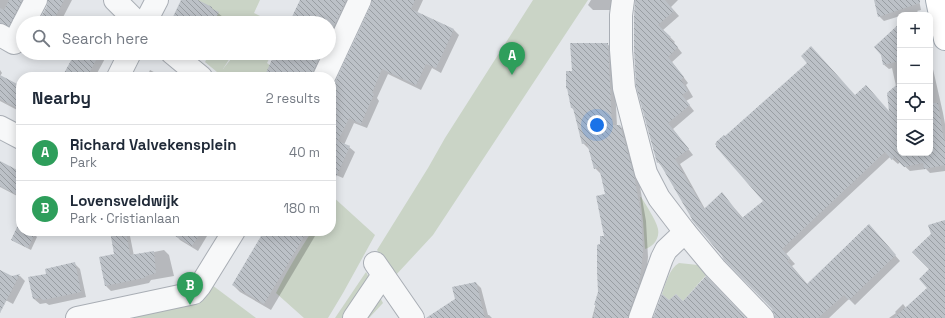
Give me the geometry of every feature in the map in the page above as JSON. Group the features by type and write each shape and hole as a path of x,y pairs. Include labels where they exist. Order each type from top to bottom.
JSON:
{"main road":[{"path":"937,0 945,39"}],"street":[{"path":"28,16 36,0"},
{"path":"115,0 131,16"},
{"path":"149,16 157,0"},
{"path":"336,51 360,0"},
{"path":"623,0 621,15 621,50 624,88 646,173 658,198 685,232 715,268 763,318"},
{"path":"0,35 14,43 16,39"},
{"path":"120,72 126,60"},
{"path":"180,60 195,72"},
{"path":"326,72 332,60"},
{"path":"0,127 16,135"},
{"path":"640,318 666,250 685,232"},
{"path":"77,318 194,293 200,286 231,236"},
{"path":"354,318 379,269 413,318"}],"green space":[{"path":"197,0 260,0 254,13 260,16 216,16 218,12"},
{"path":"533,0 588,0 433,235 395,276 377,250 445,138"},
{"path":"206,60 229,60 223,69 230,60 268,60 267,63 271,66 267,72 217,72 205,62"},
{"path":"640,197 651,213 658,229 657,239 651,246 645,249"},
{"path":"336,200 375,235 328,318 304,318 276,293 293,261 309,236 336,236"},
{"path":"679,263 698,265 707,274 683,301 676,294 669,300 662,294 670,273"},
{"path":"366,272 383,303 369,318 335,318"},
{"path":"212,285 256,318 92,318"}],"building":[{"path":"9,0 22,0 9,26 0,23 0,8 4,10"},
{"path":"48,0 64,0 56,16 42,16 47,6"},
{"path":"181,0 198,0 219,12 217,16 173,16"},
{"path":"300,0 346,0 336,22 336,16 292,16"},
{"path":"372,0 415,0 411,9 454,29 436,68 426,64 416,85 382,69 372,93 374,94 361,124 349,118 338,141 350,146 336,177 336,80"},
{"path":"635,0 665,0 674,11 658,25 671,37 669,38 678,47 668,57 684,77 681,80 688,91 682,95 690,105 668,123 689,149 675,159 704,209 722,192 742,218 763,201 716,147 716,142 724,135 725,136 807,63 801,56 811,46 855,95 866,85 889,111 887,93 897,85 897,156 933,156 933,103 938,103 945,142 945,165 924,169 923,163 904,167 894,157 892,160 885,152 782,249 790,258 787,261 807,284 869,224 896,255 849,300 844,295 818,318 775,318 772,309 724,260 691,219 659,162 657,163 636,86"},
{"path":"874,0 920,0 920,3 878,17"},
{"path":"897,26 897,62 883,65 881,55 874,47"},
{"path":"570,43 608,43 612,125 620,125 634,175 641,215 643,251 641,271 639,283 628,318 593,318 596,305 594,305 598,292 597,245 600,244 600,236 604,236 596,196 605,194 599,167 594,169 587,143 582,144 573,108 571,108 567,88 566,89 566,71 572,71"},
{"path":"71,60 96,60 90,72 65,72"},
{"path":"272,60 318,60 313,72 266,72"},
{"path":"0,75 16,83 16,107 0,99"},
{"path":"0,161 16,169 16,194 0,186"},
{"path":"945,220 945,318 894,318 927,288 919,279 929,269 912,252 931,234 928,225"},
{"path":"16,229 16,236 34,236 28,248 11,240"},
{"path":"111,236 127,236 130,255 154,251 156,273 144,278 105,286 99,257 114,254"},
{"path":"175,236 199,236 192,246"},
{"path":"261,236 304,236 264,304 232,285"},
{"path":"75,262 81,292 43,300 40,298 33,299 28,277 46,274 45,269"},
{"path":"0,270 12,276 20,274 0,313"},
{"path":"706,276 746,318 653,318 662,294 669,300 676,294 683,301"},
{"path":"476,282 485,318 426,318 455,299 452,287"}],"place":[{"name":"Richard Valvekensplein","path":"512,75"},
{"name":"Lovensveldwijk","path":"190,305"}]}
